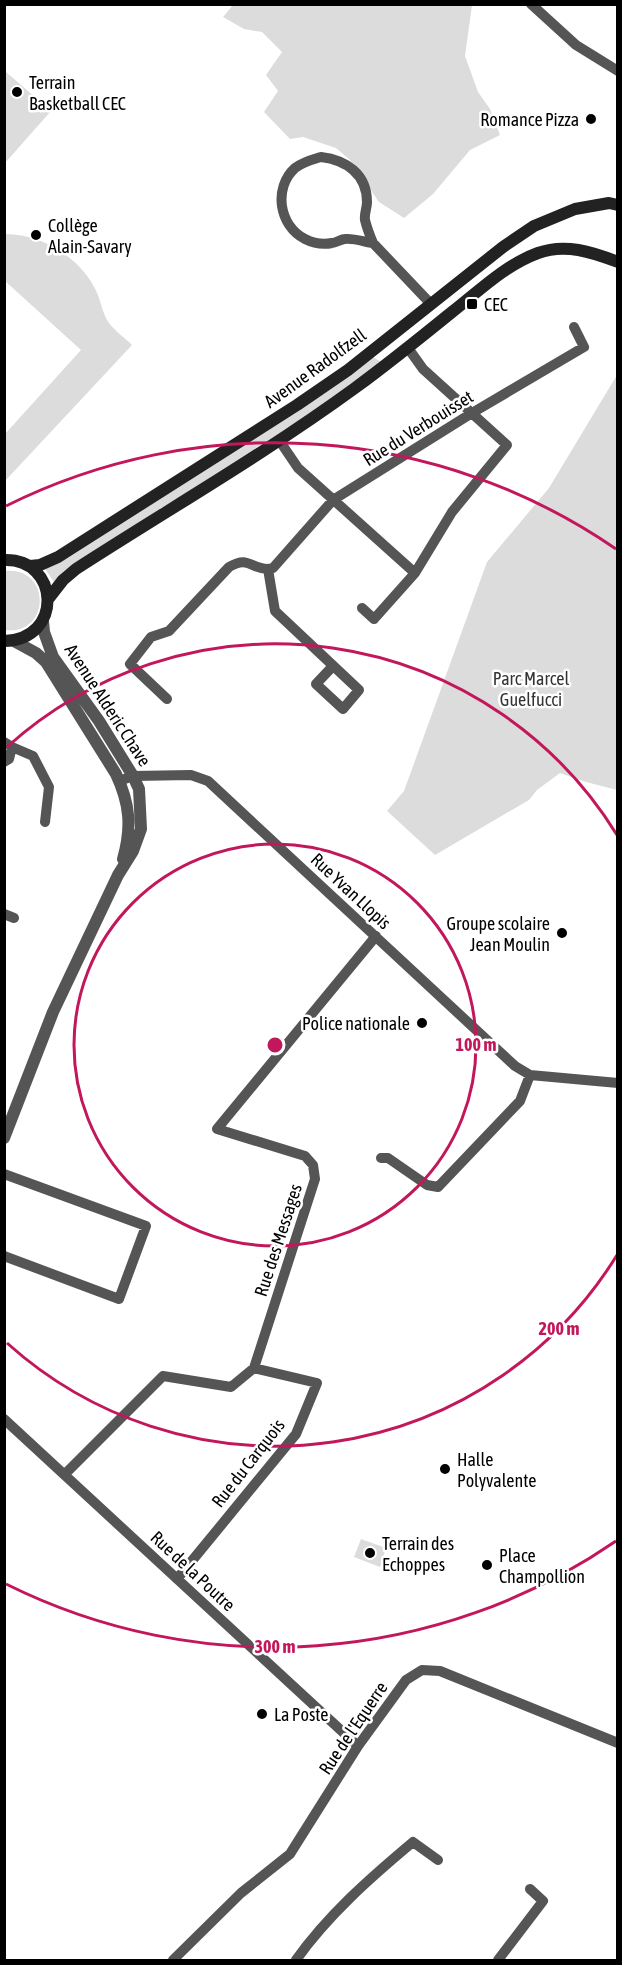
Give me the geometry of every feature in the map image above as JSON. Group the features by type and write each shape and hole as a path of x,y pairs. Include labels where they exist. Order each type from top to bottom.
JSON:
{"main road":[{"name":"Avenue Radolfzell","path":"30,566 40,565 58,557 255,434 348,370 430,303 534,226 575,209 609,203 618,205"},
{"path":"49,598 63,580 76,569 316,417 408,348 497,276 519,262 540,252 570,249 591,251 618,262"},
{"path":"4,560 15,560 30,566 45,584 49,598 43,621 32,633 9,641"}],"street":[{"path":"531,4 576,45 618,71"},
{"path":"373,243 345,239 318,244 294,231 285,220 281,200 286,180 294,169 306,161 321,157 336,159 349,165 360,175 366,189 368,203 364,218 373,243 430,303"},
{"name":"Rue du Verbouisset","path":"268,569 273,568 333,500 472,413 584,347 573,327"},
{"path":"362,608 374,619 415,573 453,512 507,445 423,369 408,348"},
{"path":"279,440 298,468 415,573"},
{"path":"167,699 130,664 151,637 169,631 229,567 238,561 250,562 261,569 268,569 275,611 333,666"},
{"name":"Avenue Alderic Chave","path":"4,1138 53,1012 118,875 133,851 141,830 139,789 133,776 99,721 53,657 44,632 43,621"},
{"name":"Avenue Alderic Chave","path":"9,641 36,653 46,662 119,781 129,816 127,845 118,875"},
{"path":"4,762 9,759 8,745 33,756 49,787 45,822"},
{"name":"Rue Yvan Llopis","path":"119,781 133,776 191,774 208,781 515,1066 530,1075"},
{"name":"Rue des Messages","path":"254,1368 315,1179 314,1165 305,1156 218,1129 376,936"},
{"path":"381,1158 388,1158 427,1185 438,1187 520,1101 530,1075 618,1083"},
{"path":"4,1174 146,1226 119,1299 4,1256"},
{"path":"65,1474 163,1376 231,1387 254,1368"},
{"name":"Rue du Carquois","path":"177,1579 296,1434 317,1383 254,1368"},
{"name":"Rue de la Poutre","path":"4,1419 358,1746"},
{"name":"Rue de l'Equerre","path":"178,1959 241,1893 290,1854 358,1746 406,1680 420,1667 440,1671 618,1743"},
{"path":"296,1960 310,1941 365,1882 413,1842 438,1860"},
{"path":"498,1960 543,1900 530,1889"}],"green space":[{"path":"233,5 472,5 465,56 478,92 490,109 500,135 470,150 433,194 404,218 379,202 350,160 336,148 303,137 290,139 264,112 278,91 266,75 282,52 262,32 244,29 223,17"},
{"name":"Terrain Basketball CEC","path":"6,72 51,111 5,163 4,73"},
{"path":"5,234 33,238 59,250 71,259 90,280 109,323 132,345 5,481 5,434 81,350 5,281"},
{"path":"373,357 381,362 323,405 64,571 54,582 45,569 68,558 302,409"},
{"name":"Parc Marcel Guelfucci","path":"617,375 617,790 560,773 537,790 529,800 435,855 387,811 404,791 487,562 549,488"},
{"path":"4,571 20,572 31,579 38,589 40,600 38,612 31,622 20,629 5,630"},
{"name":"Terrain des Echoppes","path":"361,1539 386,1548 380,1567 354,1557"}],"place":[{"name":"Terrain Basketball CEC","path":"17,92"},
{"name":"Romance Pizza","path":"591,119"},
{"name":"Collège Alain-Savary","path":"36,235"},
{"name":"CEC","path":"472,304"},
{"name":"Groupe scolaire Jean Moulin","path":"562,933"},
{"name":"Police nationale","path":"422,1023"},
{"name":"Halle Polyvalente","path":"445,1469"},
{"name":"Terrain des Echoppes","path":"370,1553"},
{"name":"Place Champollion","path":"487,1565"},
{"name":"La Poste","path":"262,1714"}]}
